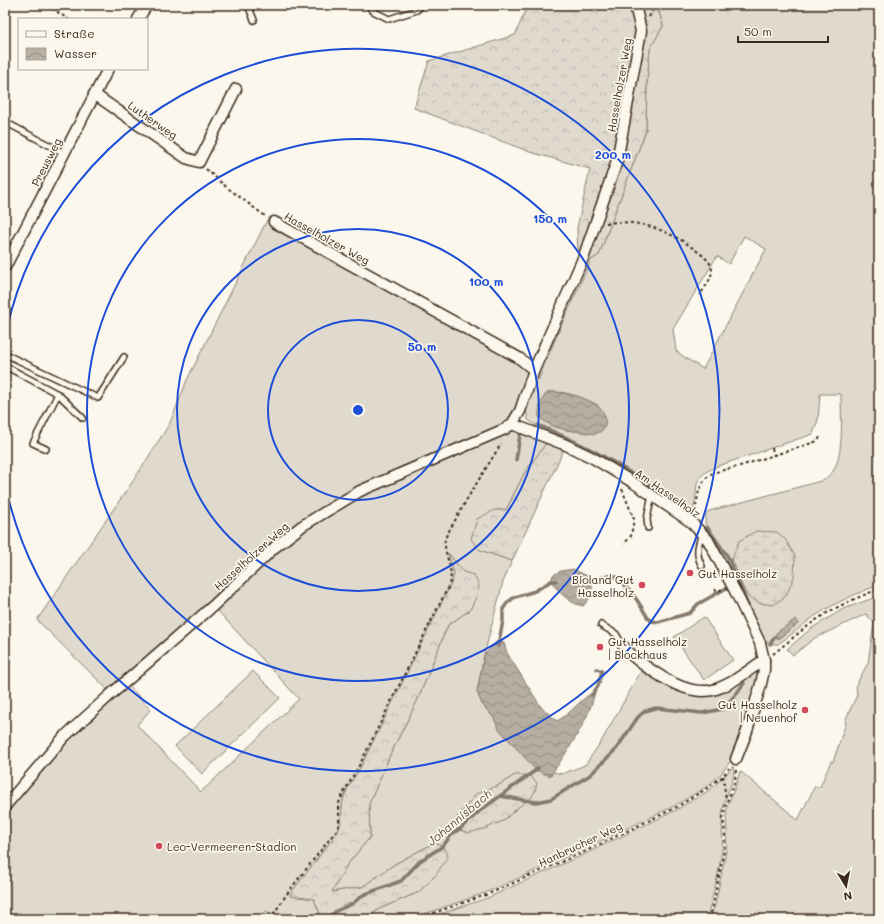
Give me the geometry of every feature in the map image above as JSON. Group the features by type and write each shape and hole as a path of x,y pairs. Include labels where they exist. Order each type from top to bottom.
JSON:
{"street":[{"path":"139,18 147,5"},
{"name":"Hasselholzer Weg","path":"5,806 64,737 213,606 275,547 302,526 360,491 509,427 520,411 534,370 584,256 617,161 641,31 636,5"},
{"name":"Preusweg","path":"5,267 107,70"},
{"path":"199,162 236,89"},
{"name":"Lutherweg","path":"94,94 186,158 199,162"},
{"name":"Hasselholzer Weg","path":"274,222 519,358 534,370"},
{"name":"Am Hasselholz","path":"509,427 566,445 593,458 652,495 691,522 708,540 720,561 760,643 764,660 764,670 761,684 747,732 736,759"},
{"path":"624,647 630,655 643,666 680,687 696,692 717,690 729,684 764,660"}],"lane":[{"path":"248,5 254,20"},
{"path":"368,5 372,11 389,19 417,10 422,5"},
{"path":"5,122 64,154"},
{"path":"5,354 98,398 124,357"},
{"path":"5,366 58,394 82,418"},
{"path":"46,449 33,443 58,394"},
{"path":"648,528 647,519 652,495"},
{"path":"702,533 698,546 699,560 702,566"},
{"path":"601,624 616,634 624,647"}],"path":[{"path":"47,5 66,18"},
{"path":"199,162 225,186 274,222"},
{"path":"595,226 620,221 632,222 654,227 689,245 707,259 712,271 711,278 700,294"},
{"path":"270,919 288,891 336,831 339,825 339,803 342,794 361,762 449,585 451,571 444,546 445,538 503,440 509,427"},
{"path":"691,522 696,510 699,490 705,479 718,471 774,456 818,441 821,435"},
{"path":"772,448 774,456"},
{"path":"613,470 634,519 631,536 624,544"},
{"path":"764,660 825,614 879,589"},
{"path":"709,919 724,851 725,833 723,818 726,801 734,781 736,759"},
{"name":"Hanbrucher Weg","path":"416,919 486,895 586,851 675,808 706,789 723,776 736,759"},
{"path":"723,776 726,801"}],"green space":[{"path":"528,5 657,5 663,26 650,49 647,80 646,130 599,255 591,260 578,252 577,228 590,169 530,152 414,108 429,61 515,35"},
{"path":"657,5 879,5 879,585 863,591 823,611 810,619 778,644 763,641 725,558 705,524 706,513 821,481 829,476 835,468 840,451 841,394 820,394 818,420 813,434 718,466 702,475 698,480 695,504 692,512 697,518 695,520 538,430 534,424 528,420 526,408 536,380 539,379 591,260 599,255 646,130 647,80 650,49 663,26","holes":["744,236 766,249 703,369 676,351 673,329 717,256 729,264","548,392 580,397 598,405 596,434 566,430 549,424 543,399"]},
{"path":"267,220 523,364 528,371 521,394 511,416 500,427 394,470 343,494 317,511 272,545 132,671 108,690 37,620 133,481 170,423 187,380"},
{"path":"515,430 547,442 525,472 506,510 495,510 480,550 512,561 503,582 484,655 477,692 482,704 494,718 499,729 536,768 550,776 553,772 562,774 585,765 601,742 641,671 670,687 687,693 707,694 756,670 759,672 759,680 733,758 721,774 706,787 674,806 584,849 485,893 410,919 367,919 379,909 419,892 434,843 395,864 362,887 332,892 347,865 370,837 369,804 390,755 418,699 448,625 470,610 463,572 449,554 454,574 451,584 360,768 345,794 342,803 338,832 290,895 314,899 322,919 283,919 266,911 259,919 5,919 5,814 26,787 65,744 129,686 151,709 137,725 201,792 299,699 216,609 279,550 320,518 353,498 501,434","holes":["515,775 516,809 503,821 476,794 499,785"]},
{"path":"547,442 564,449 512,561 480,550 471,539 477,519 495,510 506,510 525,472"},
{"path":"756,531 777,532 785,539 795,556 794,577 786,596 773,605 759,603 747,596 732,558 739,541"},
{"path":"448,553 463,572 474,575 479,585 477,595 470,610 448,625 418,699 390,755 369,804 370,837 347,865 332,892 362,887 395,864 434,843 443,847 448,856 436,875 419,892 379,909 367,919 322,919 314,899 290,896 338,832 342,803 345,794 360,768 451,584 454,574"},
{"path":"879,596 879,914 875,919 710,919 715,905 726,851 727,807 740,771 798,820 815,786 820,787 831,761 833,762 846,723 845,721 857,695 856,685 868,663 874,623 866,614 815,638 793,655 787,649 812,628 843,609"},
{"path":"704,617 733,660 704,680 674,637"},
{"path":"253,671 280,698 202,774 175,746"},
{"path":"733,766 734,775 723,810 722,850 719,867 706,919 425,919 487,898 587,853 676,810 708,791 724,777"},
{"path":"515,775 529,775 537,783 531,798 503,821 484,829 467,833 456,828 454,821 476,794 499,785"}],"water":[{"path":"548,392 575,395 594,403 601,409 605,416 604,428 598,433 590,434 563,429 553,426 543,420 539,417 540,404"},
{"path":"573,569 591,578 592,594 583,606 574,603 565,597 551,581 553,575 561,571"},
{"path":"796,619 799,623 778,639 775,637 776,633"},
{"path":"497,641 504,643 507,653 541,707 557,721 595,691 589,712 583,724 550,776 536,770 499,729 494,718 482,704 477,692 484,655"}],"waterway":[{"path":"538,425 588,448 635,476"},
{"path":"516,460 520,435"},
{"path":"645,482 691,514"},
{"path":"707,527 728,557 751,613"},
{"path":"588,582 591,583 599,578 613,575 618,578 637,600 648,618 652,621 658,622 690,613 698,604 730,586"},
{"path":"498,646 503,621 503,609 508,602 515,597 535,591 551,581 556,581"},
{"path":"770,644 775,637"},
{"name":"Johannisbach","path":"592,695 598,686 602,671 597,669"},
{"path":"500,796 536,802 551,799 590,775 617,748 638,717 645,711 656,708 702,713 723,709 744,683"},
{"name":"Johannisbach","path":"327,919 336,911 352,904 363,895 401,881 420,861 443,846 452,834 481,810 538,768"}],"place":[{"name":"Gut Hasselholz","path":"690,573"},
{"name":"Bioland Gut Hasselholz","path":"642,585"},
{"name":"Gut Hasselholz | Blockhaus","path":"600,647"},
{"name":"Gut Hasselholz | Neuenhof","path":"805,710"},
{"name":"Leo-Vermeeren-Stadion","path":"159,846"}]}
